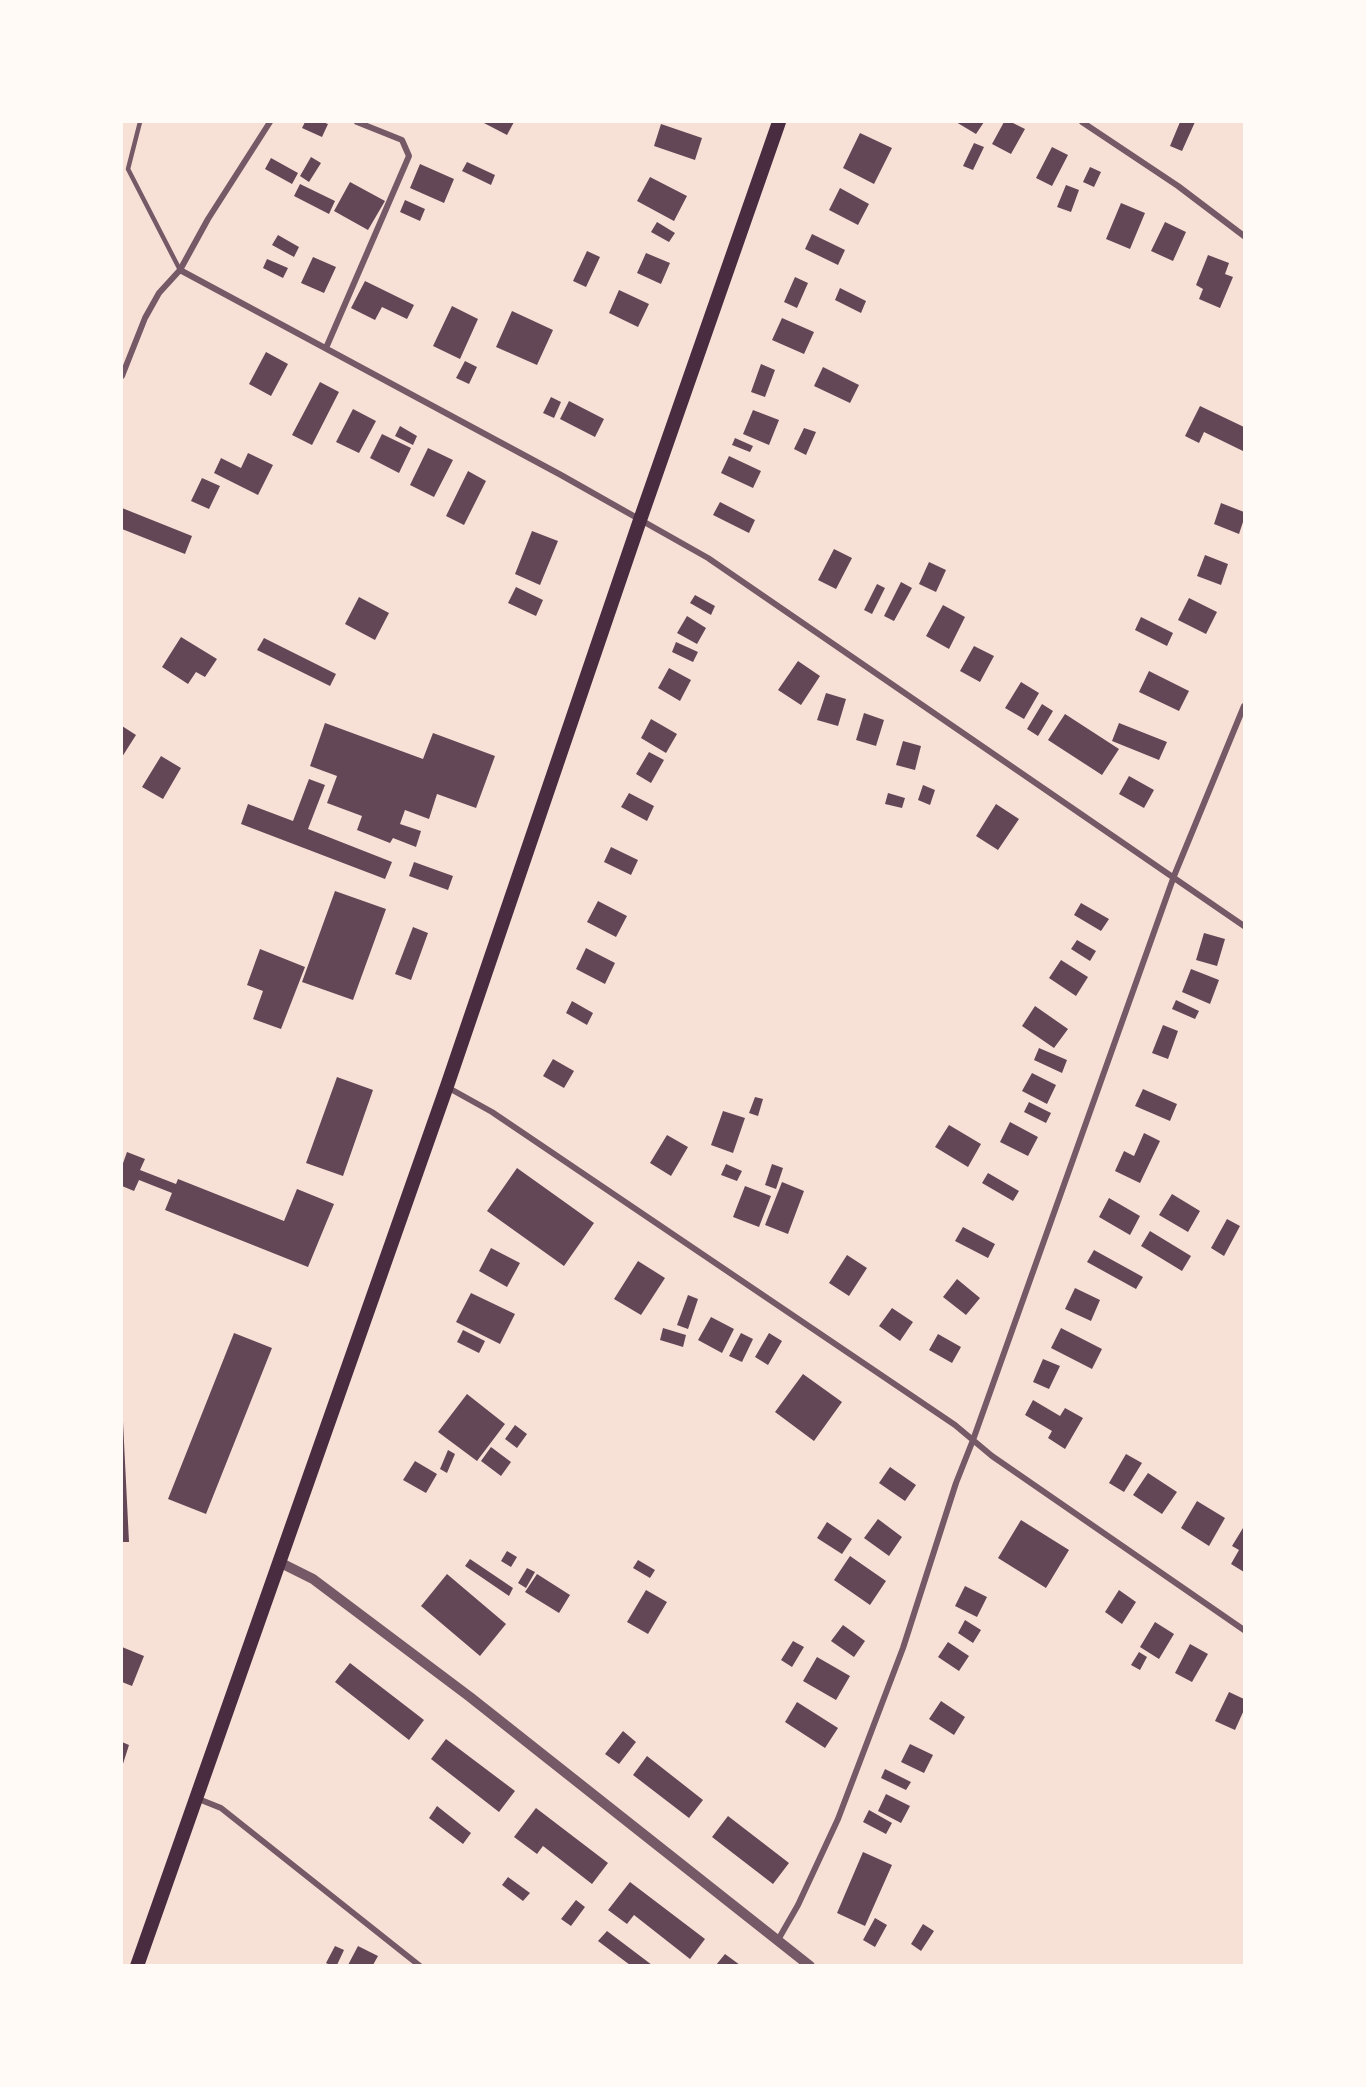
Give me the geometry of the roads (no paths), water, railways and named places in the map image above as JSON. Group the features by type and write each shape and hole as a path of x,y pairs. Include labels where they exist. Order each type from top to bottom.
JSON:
{"main road":[{"path":"137,1965 447,1086 640,520 779,122"}],"street":[{"path":"122,376 145,318 159,293 180,270 208,219 270,122"},
{"path":"326,348 408,156 402,140 357,122"},
{"path":"1082,122 1179,186 1245,236"},
{"path":"180,270 561,474 708,558 1245,926"},
{"path":"778,1940 798,1905 838,1819 903,1648 956,1483 1174,876 1245,706"},
{"path":"447,1086 501,1118 955,1425 992,1456 1245,1630"},
{"path":"279,1562 313,1579 470,1697 810,1965"},
{"path":"196,1798 221,1808 420,1965"}],"lane":[{"path":"140,122 128,169 180,270"}]}
